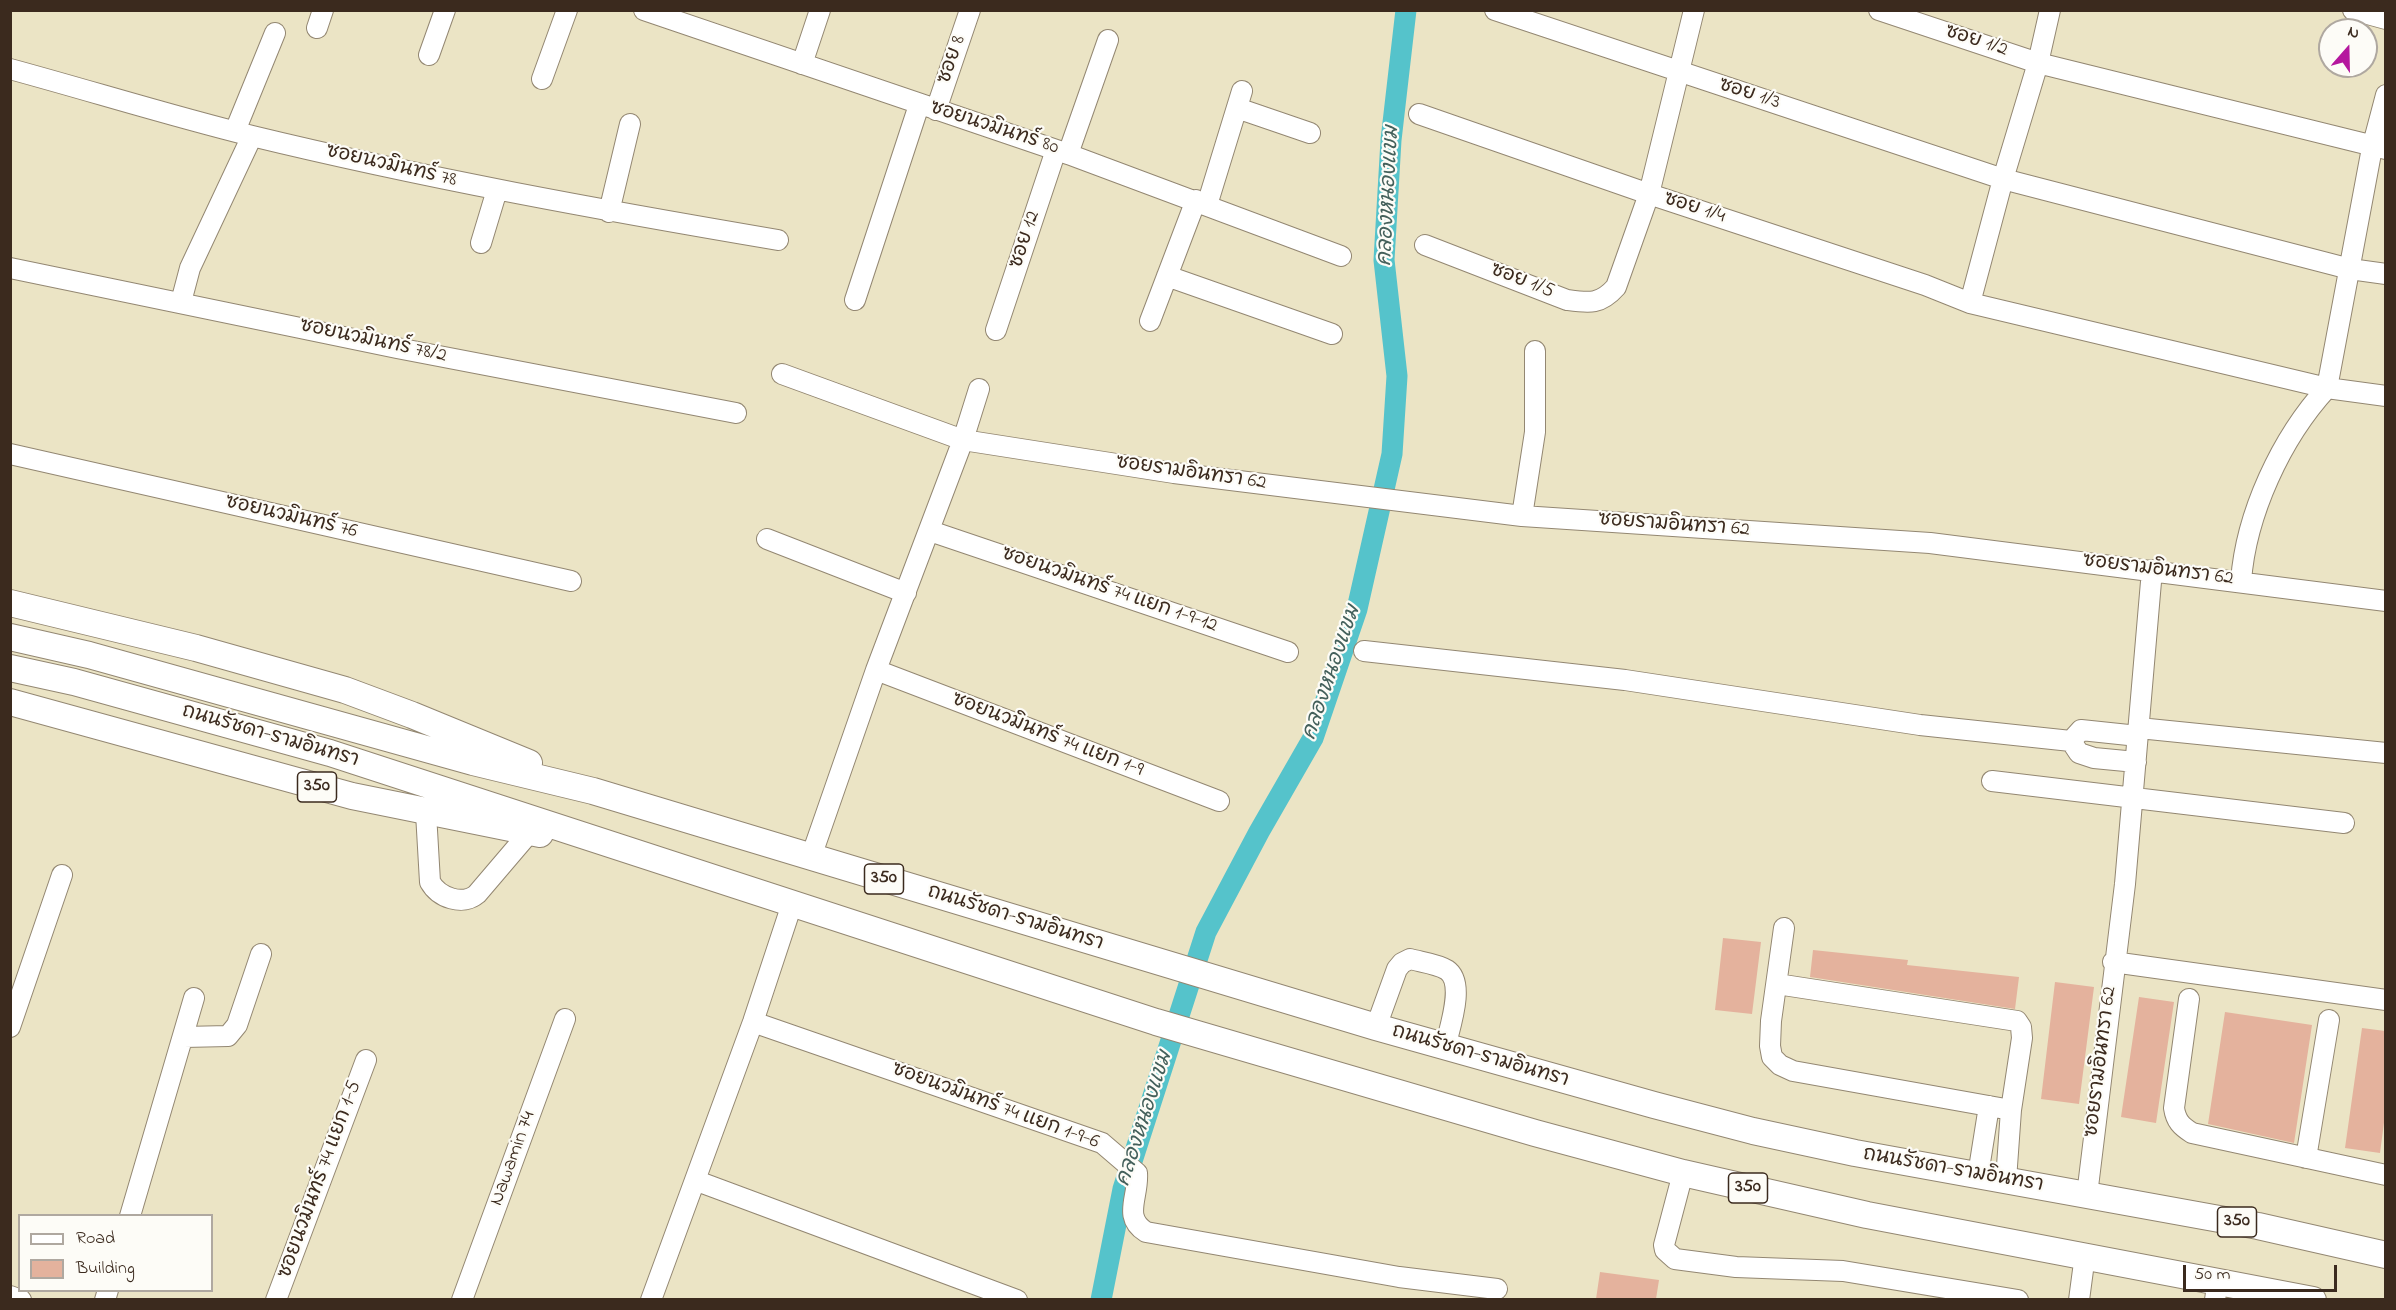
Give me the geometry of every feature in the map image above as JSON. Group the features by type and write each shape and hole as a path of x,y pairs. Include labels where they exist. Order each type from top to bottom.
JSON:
{"main road":[{"name":"ถนนรัชดา-รามอินทรา","path":"10,603 196,648 345,690 412,715 592,791"},
{"name":"ถนนรัชดา-รามอินทรา","path":"10,637 89,655 473,762 592,791 1445,1048 1753,1131 1855,1153 2258,1226 2385,1255"},
{"name":"ถนนรัชดา-รามอินทรา","path":"10,668 74,682 330,753 1193,1034 1683,1173 1968,1236 2085,1255 2217,1290 2313,1299"},
{"name":"ถนนรัชดา-รามอินทรา","path":"10,702 332,791 426,813 629,849"}],"street":[{"path":"429,55 445,10"},
{"path":"542,79 567,10"},
{"name":"ซอยนวมินทร์ 80","path":"644,10 671,15 802,64 1062,152 1202,202 1341,256"},
{"path":"802,64 820,10"},
{"name":"ซอย 8","path":"855,300 928,107 970,10"},
{"name":"ซอย 1/3","path":"1495,10 2003,179 2350,269 2385,274"},
{"path":"1649,194 1694,10"},
{"name":"ซอย 1/2","path":"1879,10 2038,63 2379,148"},
{"path":"1970,303 2003,179 2038,63 2050,10"},
{"path":"2353,10 2385,19"},
{"path":"181,302 190,268 244,133 275,33"},
{"name":"ซอย 12","path":"996,330 1062,152 1108,40"},
{"name":"ซอยนวมินทร์ 78","path":"10,69 244,133 496,190 609,212 778,240"},
{"path":"2241,581 2254,517 2272,469 2310,407 2327,388 2350,269 2379,148 2385,95"},
{"path":"1150,321 1167,276 1202,202 1240,99 1310,133"},
{"name":"ซอย 1/4","path":"1419,114 1970,303 2327,388 2385,396"},
{"path":"609,212 630,124"},
{"path":"481,243 496,190"},
{"name":"ซอย 1/5","path":"1425,245 1567,300 1588,303 1606,298 1616,287 1649,194"},
{"name":"ซอยนวมินทร์ 78/2","path":"10,268 397,348 736,413"},
{"path":"1167,276 1332,334"},
{"path":"1522,516 1535,432 1535,351"},
{"name":"ซอยรามอินทรา 62","path":"782,374 966,432 1174,473 1522,516 1930,543 2385,601"},
{"path":"811,857 876,670 966,432 979,389"},
{"name":"ซอยนวมินทร์ 76","path":"10,454 571,581"},
{"name":"ซอยนวมินทร์ 74 แยก 1-9-12","path":"930,531 1288,652"},
{"path":"767,539 906,593"},
{"name":"ซอยรามอินทรา 62","path":"2087,1195 2133,797 2152,570"},
{"path":"1364,651 1625,680 1920,725 2072,741"},
{"name":"ซอยนวมินทร์ 74 แยก 1-9","path":"876,670 1219,801"},
{"path":"2072,741 2081,730 2139,726 2385,753"},
{"path":"2072,741 2079,753 2094,758 2136,762"},
{"path":"1992,781 2344,823"},
{"path":"426,813 430,882 434,890 442,895 463,900 471,899 477,894 529,833"},
{"path":"10,1027 62,875"},
{"path":"651,1299 697,1181 792,904"},
{"path":"1784,928 1771,1021 1770,1046 1772,1057 1780,1065 1793,1071 2012,1110"},
{"path":"184,1037 228,1036 237,1025 261,954"},
{"path":"1376,1027 1397,969 1402,963 1410,959 1447,970 1455,978 1458,988 1445,1048"},
{"path":"2114,962 2385,1000"},
{"path":"1777,984 2017,1021 2021,1027 2022,1038 2012,1110 2006,1180"},
{"path":"130,1214 194,998"},
{"path":"2189,999 2174,1108 2176,1119 2192,1133 2385,1175"},
{"name":"Nawamin 74","path":"462,1299 565,1019"},
{"path":"2306,1158 2329,1020"},
{"name":"ซอยนวมินทร์ 74 แยก 1-9-6","path":"753,1022 1102,1143 1137,1173 1132,1218 1136,1226 1146,1232 1399,1277 1497,1289"},
{"name":"ซอยนวมินทร์ 74 แยก 1-5","path":"276,1299 366,1060"},
{"path":"1978,1175 1989,1106"},
{"path":"1683,1173 1665,1245 1665,1250 1675,1259 1736,1267 1843,1271 2018,1299"},
{"path":"697,1181 1017,1299"},
{"path":"2079,1299 2085,1255"},
{"path":"10,1296 21,1299"}],"building":[{"path":"1723,938 1761,942 1752,1014 1715,1010"},
{"path":"1813,950 1908,960 1907,965 2019,977 2015,1009 1810,977"},
{"path":"2055,982 2094,987 2079,1104 2041,1099"},
{"path":"2139,997 2174,1002 2156,1123 2121,1117"},
{"path":"2225,1012 2312,1025 2294,1143 2208,1124"},
{"path":"2362,1028 2385,1031 2385,1115 2380,1153 2345,1148"},
{"path":"1600,1272 1659,1280 1656,1299 1596,1299"}],"waterway":[{"name":"คลองหนองแขม","path":"1101,1300 1123,1189 1206,932 1259,832 1313,738 1357,609 1392,454 1397,376 1384,260 1391,140 1406,10"}]}
